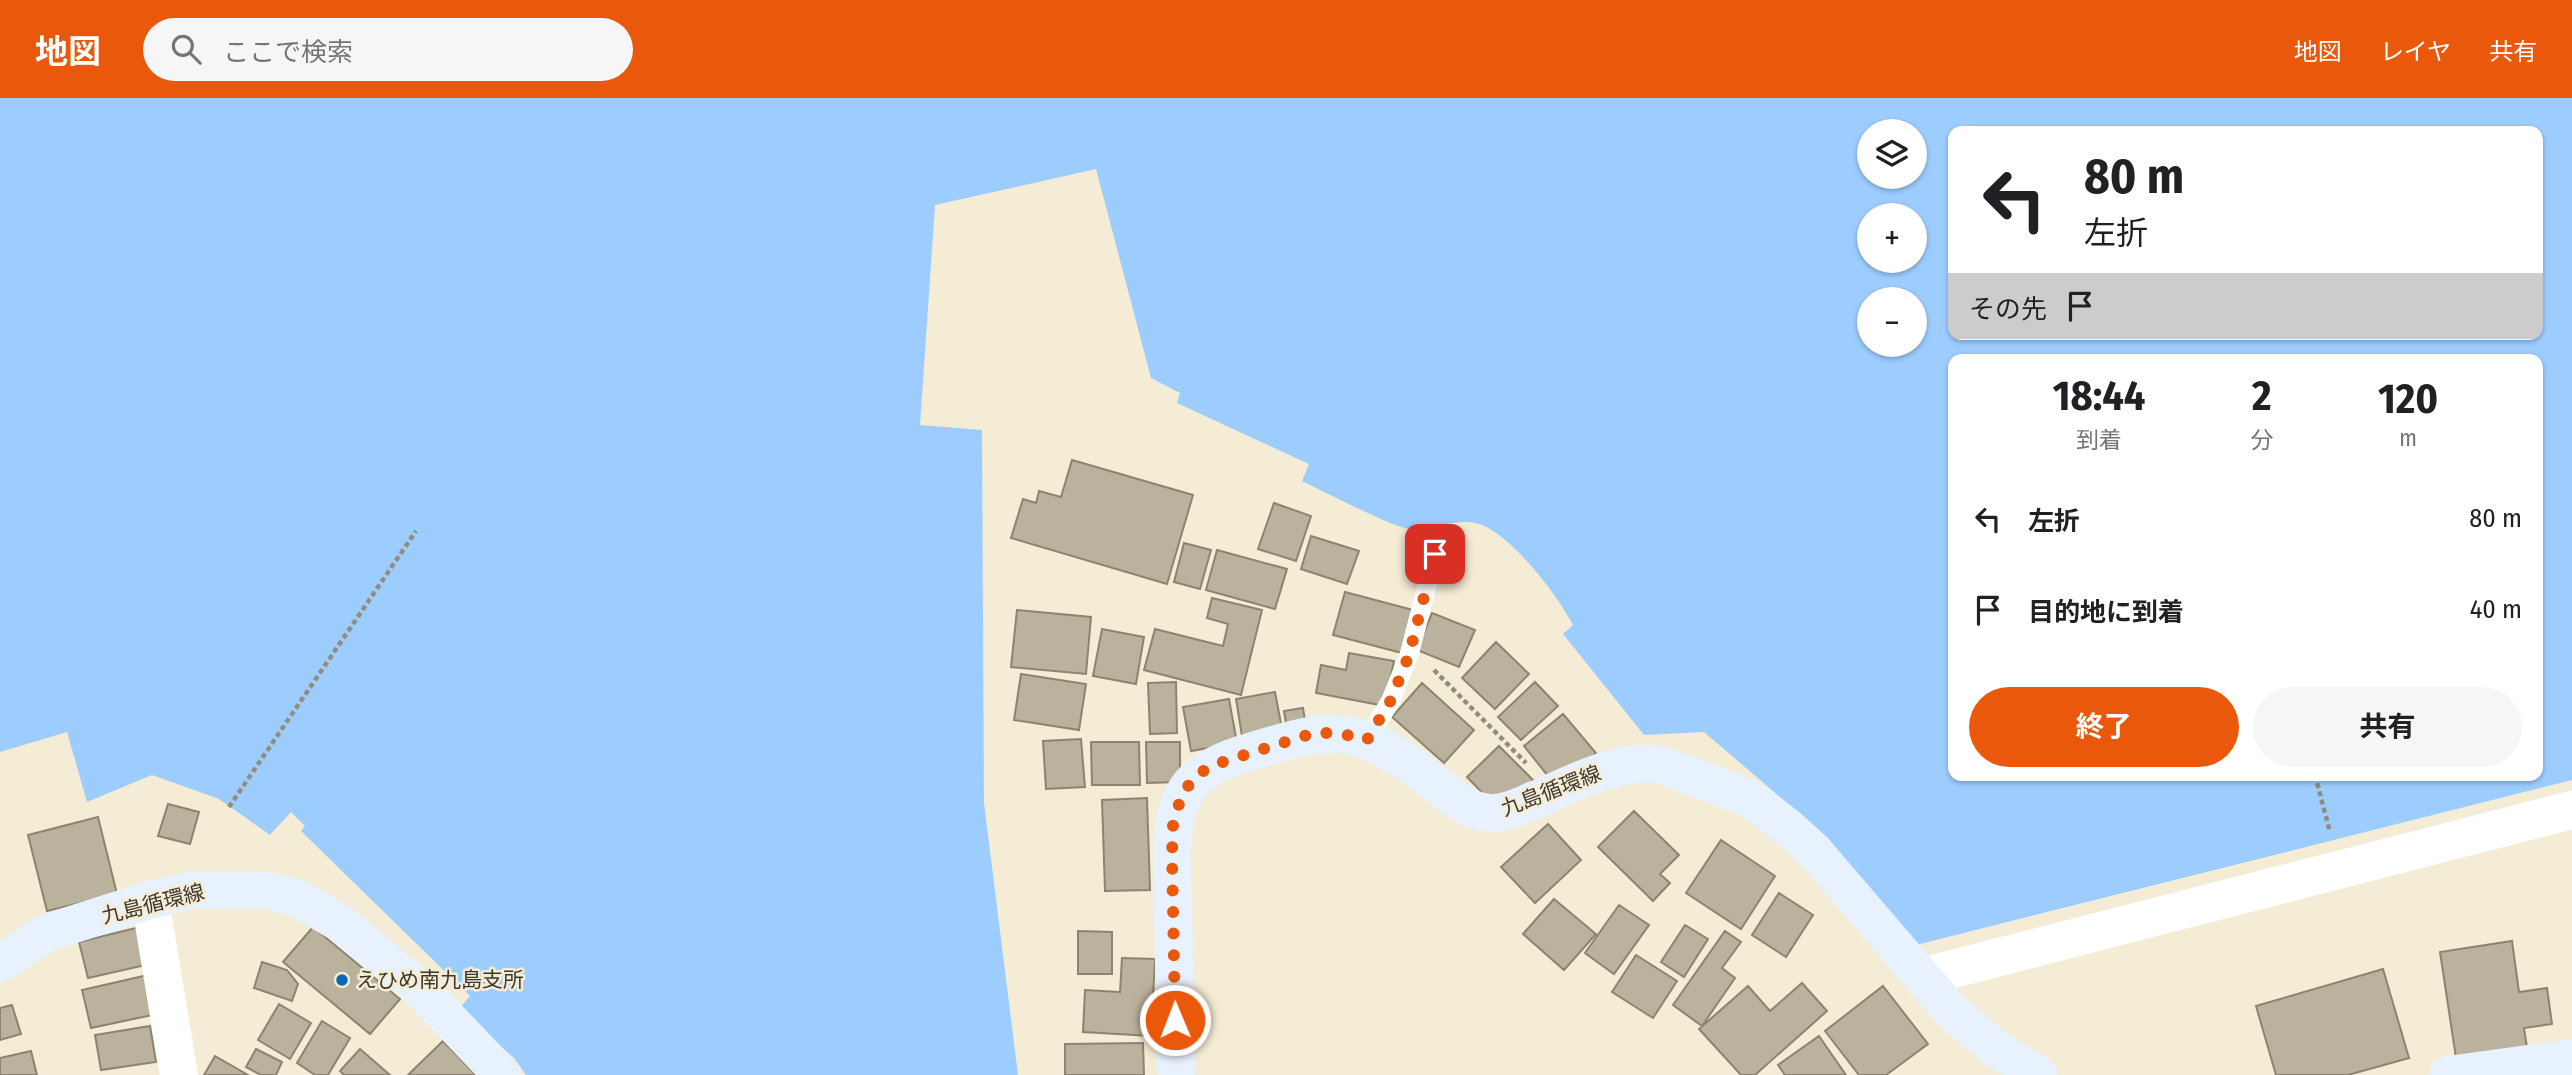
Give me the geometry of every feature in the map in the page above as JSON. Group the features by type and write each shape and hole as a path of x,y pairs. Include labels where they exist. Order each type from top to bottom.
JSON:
{"main road":[{"name":"九島循環線","path":"1177,1075 1172,854 1173,825 1181,797 1194,777 1213,765 1301,737 1339,733 1367,740 1404,758 1463,805 1477,811 1503,813 1601,771 1646,763 1658,764 1751,799 1814,851 1922,977 1974,1032 2038,1075"},
{"name":"九島循環線","path":"0,964 46,933 150,900 193,890 265,890 297,898 340,923 420,989 502,1075"},
{"path":"2448,1075 2572,1058"}],"street":[{"path":"1922,977 2572,810"},
{"path":"150,900 179,1075"}],"lane":[{"path":"1367,740 1391,700 1409,655 1440,536"}],"path":[{"path":"229,807 416,531"},
{"path":"1409,655 1425,662 1468,702 1553,792"},
{"path":"2317,781 2340,870"}],"water":[{"path":"0,98 2572,98 2572,780 1916,945 1814,826 1704,732 1644,735 1563,634 1573,625 1545,583 1519,553 1492,530 1470,522 1410,529 1390,523 1302,481 1309,464 1177,403 1180,393 1151,378 1096,169 935,205 920,425 982,430 984,803 1018,1075 526,1075 514,1058 459,1009 470,996 301,831 305,826 291,812 270,835 219,799 152,775 87,802 67,732 0,752"}],"building":[{"path":"1072,460 1193,495 1167,584 1011,538 1023,499 1036,503 1039,491 1061,497"},
{"path":"1274,503 1311,516 1296,561 1258,549"},
{"path":"1311,536 1359,551 1347,584 1301,569"},
{"path":"1184,543 1211,550 1200,589 1174,582"},
{"path":"1217,550 1287,569 1275,609 1206,590"},
{"path":"1345,592 1413,610 1402,653 1333,635"},
{"path":"1212,598 1262,610 1241,695 1144,670 1155,629 1223,646 1228,624 1207,618"},
{"path":"1017,610 1091,617 1086,674 1011,667"},
{"path":"1432,613 1475,630 1459,667 1417,650"},
{"path":"1102,629 1144,637 1136,684 1093,676"},
{"path":"1496,642 1529,674 1495,709 1462,678"},
{"path":"1349,653 1394,661 1385,706 1316,693 1321,665 1346,670"},
{"path":"1021,674 1086,684 1079,730 1014,720"},
{"path":"1176,682 1177,733 1150,734 1148,683"},
{"path":"1535,682 1558,706 1521,740 1498,717"},
{"path":"1422,683 1474,730 1444,763 1392,717"},
{"path":"1275,692 1282,729 1242,736 1236,699"},
{"path":"1229,699 1237,743 1191,751 1183,707"},
{"path":"1303,708 1306,727 1287,729 1284,711"},
{"path":"1563,714 1596,753 1556,786 1524,746"},
{"path":"1081,739 1085,787 1046,789 1043,741"},
{"path":"1091,742 1139,742 1140,785 1092,785"},
{"path":"1146,742 1180,742 1180,782 1147,783"},
{"path":"1499,746 1533,780 1501,812 1467,777"},
{"path":"1147,798 1150,890 1105,891 1102,800"},
{"path":"168,804 199,812 190,844 158,836"},
{"path":"1634,811 1679,855 1660,874 1670,883 1653,901 1598,847"},
{"path":"98,817 117,894 47,911 28,835"},
{"path":"1548,824 1581,860 1535,903 1501,867"},
{"path":"1721,840 1775,876 1741,929 1686,893"},
{"path":"1779,893 1813,915 1786,957 1752,935"},
{"path":"1554,899 1596,934 1564,970 1523,934"},
{"path":"1619,905 1649,925 1614,974 1585,953"},
{"path":"1685,925 1708,939 1684,977 1661,962"},
{"path":"140,927 150,964 88,978 79,942"},
{"name":"えひめ南九島支所","path":"313,927 400,999 370,1034 283,962"},
{"path":"1078,931 1112,932 1112,974 1078,974"},
{"path":"1725,931 1741,942 1722,968 1735,978 1702,1026 1673,1005"},
{"path":"2512,941 2519,992 2547,988 2552,1024 2524,1028 2527,1048 2456,1058 2440,952"},
{"path":"1636,955 1677,981 1653,1018 1612,992"},
{"path":"1122,958 1155,959 1151,1036 1083,1032 1085,990 1120,992"},
{"path":"262,962 287,970 298,984 292,1001 254,988"},
{"path":"2383,969 2409,1058 2348,1075 2276,1075 2256,1006"},
{"path":"148,975 157,1014 91,1028 82,990"},
{"path":"1802,983 1827,1011 1755,1075 1741,1075 1699,1029 1748,986 1770,1011"},
{"path":"1883,986 1928,1044 1886,1075 1859,1075 1825,1031"},
{"path":"279,1004 311,1023 290,1059 258,1040"},
{"path":"12,1005 21,1034 0,1040 0,1008"},
{"path":"322,1021 350,1038 328,1075 315,1075 297,1063"},
{"path":"150,1026 156,1062 101,1070 95,1035"},
{"path":"1819,1036 1846,1075 1785,1075 1778,1065"},
{"path":"443,1041 476,1075 408,1075"},
{"path":"1143,1043 1144,1075 1065,1075 1065,1044"},
{"path":"256,1049 282,1062 276,1075 261,1075 246,1067"},
{"path":"360,1049 390,1075 344,1075 340,1071"},
{"path":"31,1051 37,1075 0,1075 0,1058"},
{"path":"215,1056 248,1075 204,1075"}],"place":[{"name":"えひめ南九島支所","path":"342,980"}],"route":[{"path":"1175,1020 1172,854 1173,825 1181,797 1194,777 1213,765 1237,756 1314,733 1339,733 1367,740 1391,700 1409,655 1435,554"}]}
